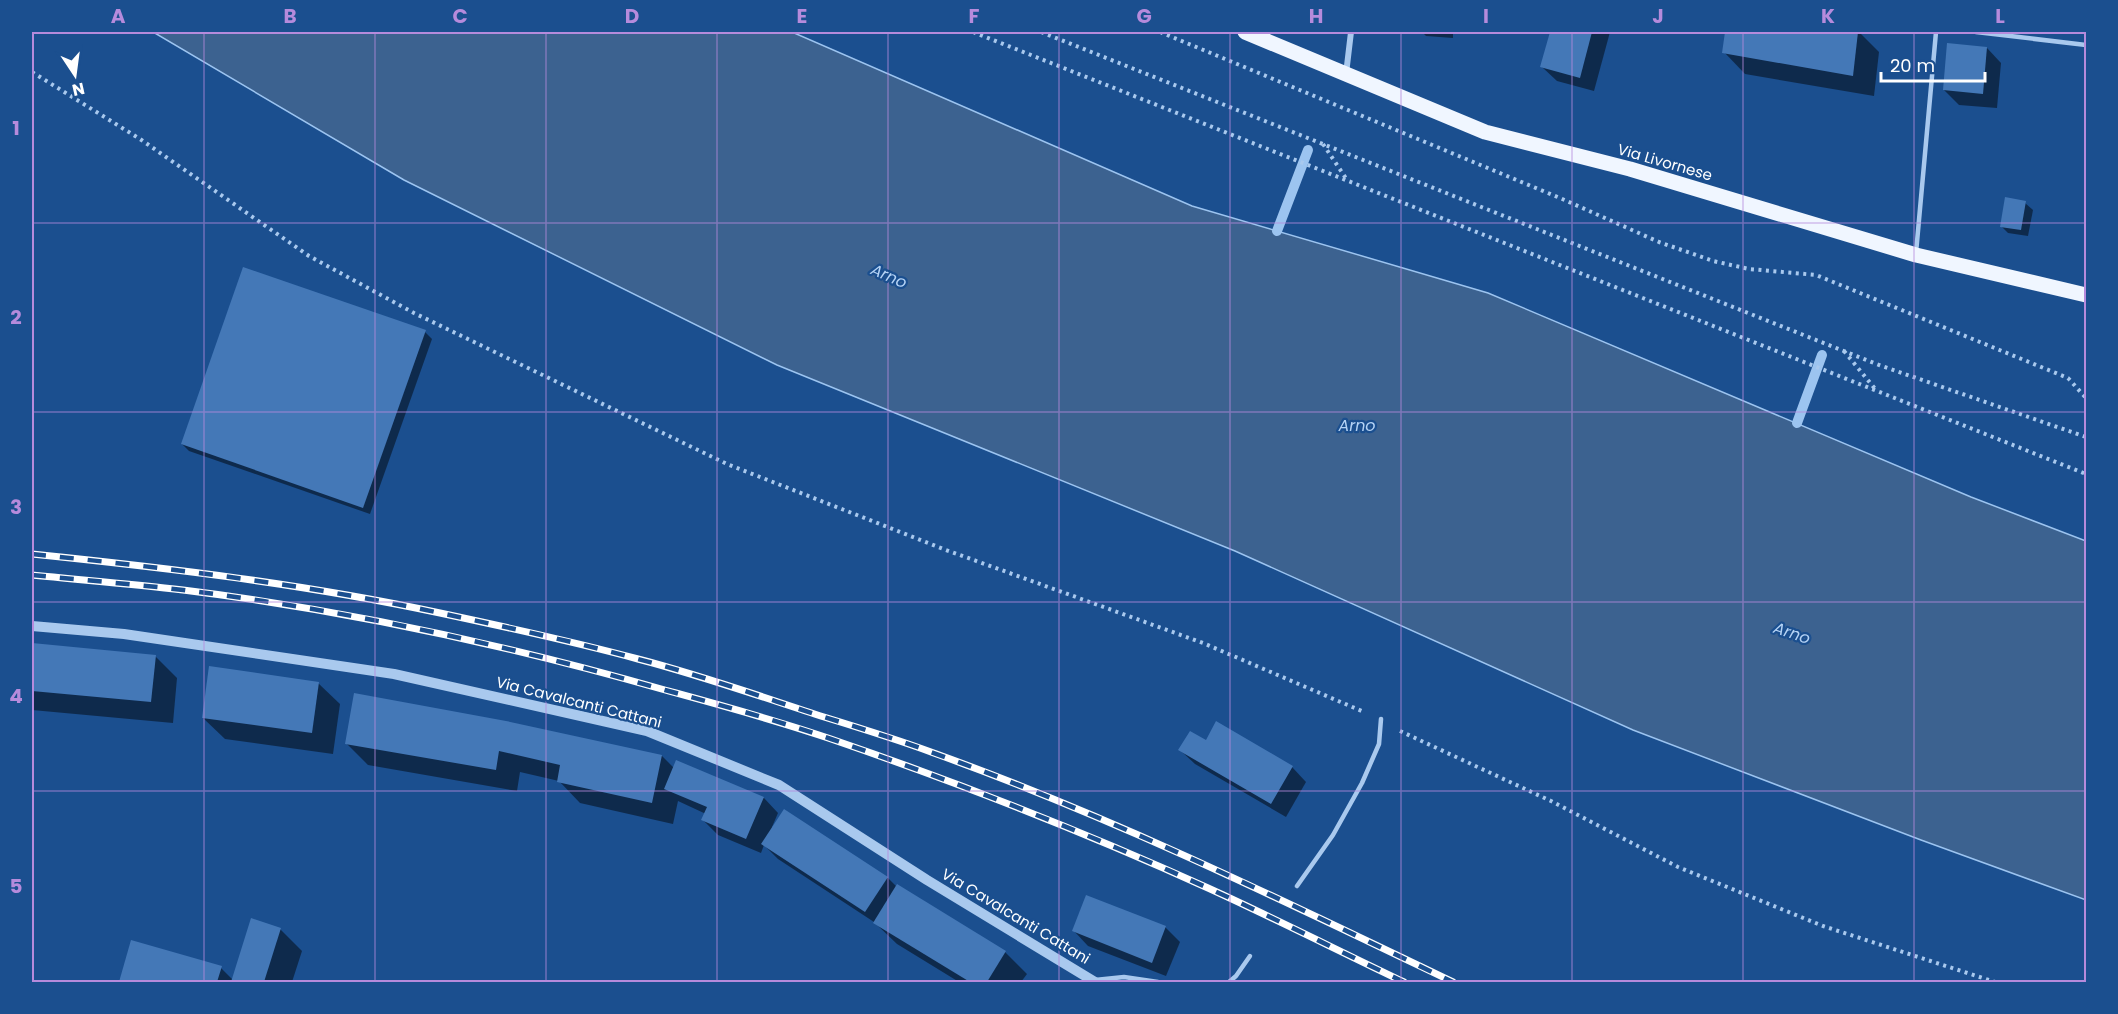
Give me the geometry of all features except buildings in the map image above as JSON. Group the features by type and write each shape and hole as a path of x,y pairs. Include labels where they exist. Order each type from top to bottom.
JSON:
{"main road":[{"name":"Via Livornese","path":"1245,32 1485,132 1630,169 1916,255 2086,295"}],"street":[{"path":"1346,74 1351,32"},
{"name":"Via Cavalcanti Cattani","path":"32,626 124,634 394,674 647,732 778,785 1094,982"}],"lane":[{"path":"1916,255 1936,32"},
{"path":"1976,32 2086,45"},
{"path":"1297,886 1333,835 1362,783 1379,744 1381,719"},
{"path":"1229,982 1250,956"},
{"path":"1094,982 1124,977 1158,982"}],"path":[{"path":"973,32 2086,474"},
{"path":"1041,32 1890,369 2086,437"},
{"path":"1160,32 1560,198 1659,242 1713,261 1749,269 1816,275 2068,378 2086,398"},
{"path":"32,72 140,139 309,256 414,313 727,464 946,550 1203,643 1381,719 1407,735 1551,801 1678,867 1822,926 1995,982"},
{"path":"1323,143 1347,180"},
{"path":"1844,351 1876,390"}],"water":[{"name":"Arno","path":"153,32 792,32 1192,206 1488,293 1971,497 2086,541 2086,900 1633,730 1235,551 777,365 404,180"}],"waterway":[{"path":"1277,231 1308,150"},
{"path":"1797,423 1822,355"}],"railway":[{"path":"32,554 236,578 389,603 564,640 684,672 905,743 1064,803 1195,860 1453,982"},
{"path":"32,575 244,598 365,619 546,658 769,719 927,773 1068,828 1208,888 1404,982"}]}
